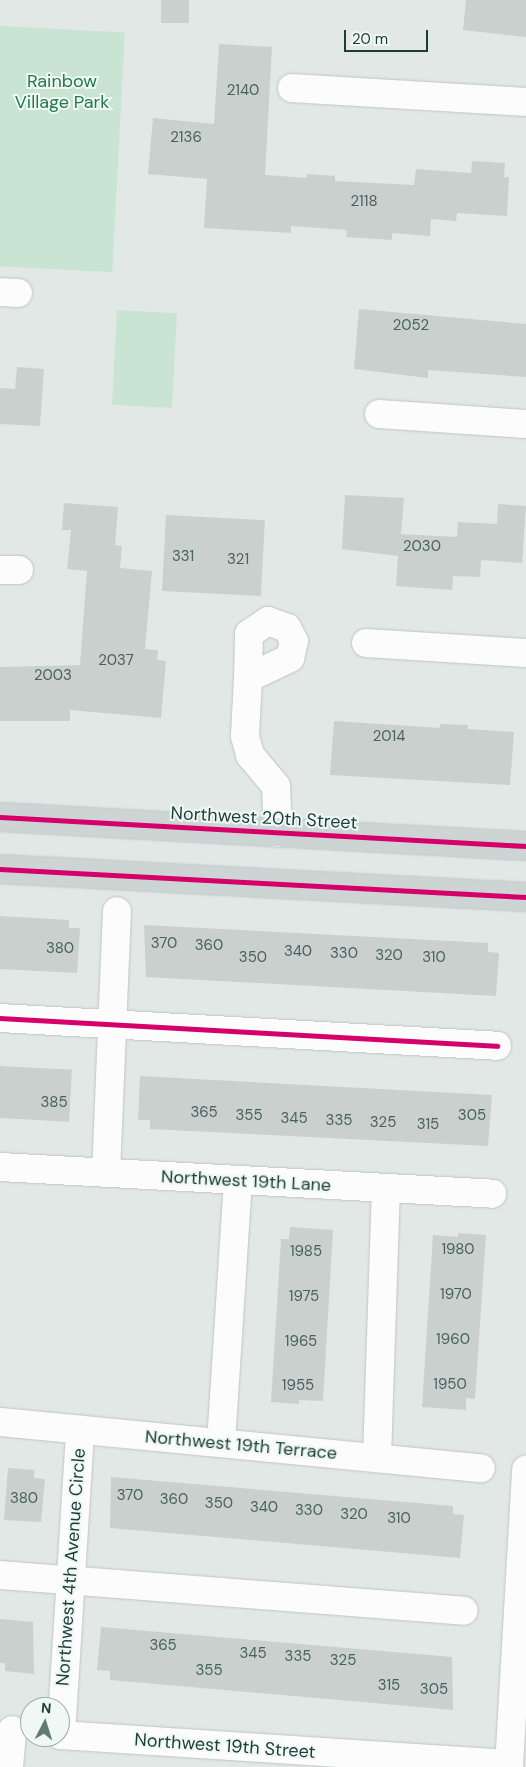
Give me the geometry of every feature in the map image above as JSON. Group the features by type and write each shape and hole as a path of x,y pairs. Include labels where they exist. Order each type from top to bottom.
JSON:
{"main road":[{"name":"Northwest 20th Street","path":"0,817 526,846"},
{"path":"0,869 526,897"}],"street":[{"path":"292,88 526,102"},
{"path":"379,414 526,424"},
{"path":"366,643 526,653"},
{"path":"248,678 245,736 250,755 276,786 278,833"},
{"path":"106,1173 117,911"},
{"path":"0,1018 497,1046"},
{"name":"Northwest 19th Lane","path":"0,1168 492,1194"},
{"path":"221,1443 238,1180"},
{"path":"377,1458 386,1188"},
{"name":"Northwest 19th Terrace","path":"0,1422 481,1468"},
{"name":"Northwest 4th Avenue Circle","path":"62,1697 80,1430"},
{"path":"509,1766 518,1730 526,1469"},
{"path":"0,1575 70,1582 464,1611"},
{"path":"9,1767 14,1730"},
{"name":"Northwest 19th Street","path":"70,1736 509,1766"}],"green space":[{"name":"Rainbow Village Park","path":"0,26 125,33 112,272 0,266"},
{"path":"117,310 177,313 172,408 112,405"}],"building":[{"path":"161,0 189,0 189,23 161,23"},
{"path":"466,0 526,0 526,37 463,30"},
{"path":"219,44 272,47 265,175 307,178 307,174 335,176 335,181 414,185 416,169 471,173 472,161 505,163 504,177 509,177 507,216 457,213 456,221 431,219 430,236 392,233 392,240 346,237 347,230 291,226 291,233 204,228 207,179 148,174 153,118 214,124"},
{"path":"359,309 526,324 526,377 428,370 428,378 354,369"},
{"path":"17,367 44,369 40,426 0,424 0,388 15,389"},
{"path":"345,495 404,498 401,534 457,537 458,522 497,524 498,504 526,506 522,563 481,560 480,577 453,576 452,590 396,586 398,556 342,549"},
{"path":"64,503 118,507 115,545 122,546 120,568 152,571 145,649 158,650 157,660 166,661 161,718 70,710 70,721 0,721 0,667 80,665 87,571 67,569 71,530 62,530"},
{"path":"166,515 265,520 261,596 162,591"},
{"path":"334,721 440,728 440,724 468,725 467,729 514,732 510,785 330,775"},
{"path":"0,916 69,920 69,928 80,928 77,973 0,969"},
{"path":"144,925 488,943 488,952 499,953 496,996 146,977"},
{"path":"0,1066 72,1070 69,1122 0,1118"},
{"path":"140,1076 492,1095 488,1146 150,1129 150,1120 138,1120"},
{"path":"290,1227 333,1230 323,1401 299,1400 299,1404 271,1402 281,1239 289,1239"},
{"path":"458,1233 486,1235 475,1399 466,1398 466,1410 422,1407 433,1235 458,1237"},
{"path":"8,1468 34,1470 34,1478 45,1479 41,1522 4,1520"},
{"path":"111,1477 453,1506 453,1514 464,1515 460,1558 110,1528"},
{"path":"0,1619 33,1622 34,1674 5,1671 5,1663 0,1663"},
{"path":"101,1627 452,1657 453,1710 110,1680 110,1671 97,1670"}],"cycle path":[{"path":"0,817 526,846"},
{"path":"0,869 526,897"},
{"path":"0,1018 497,1046"}]}
